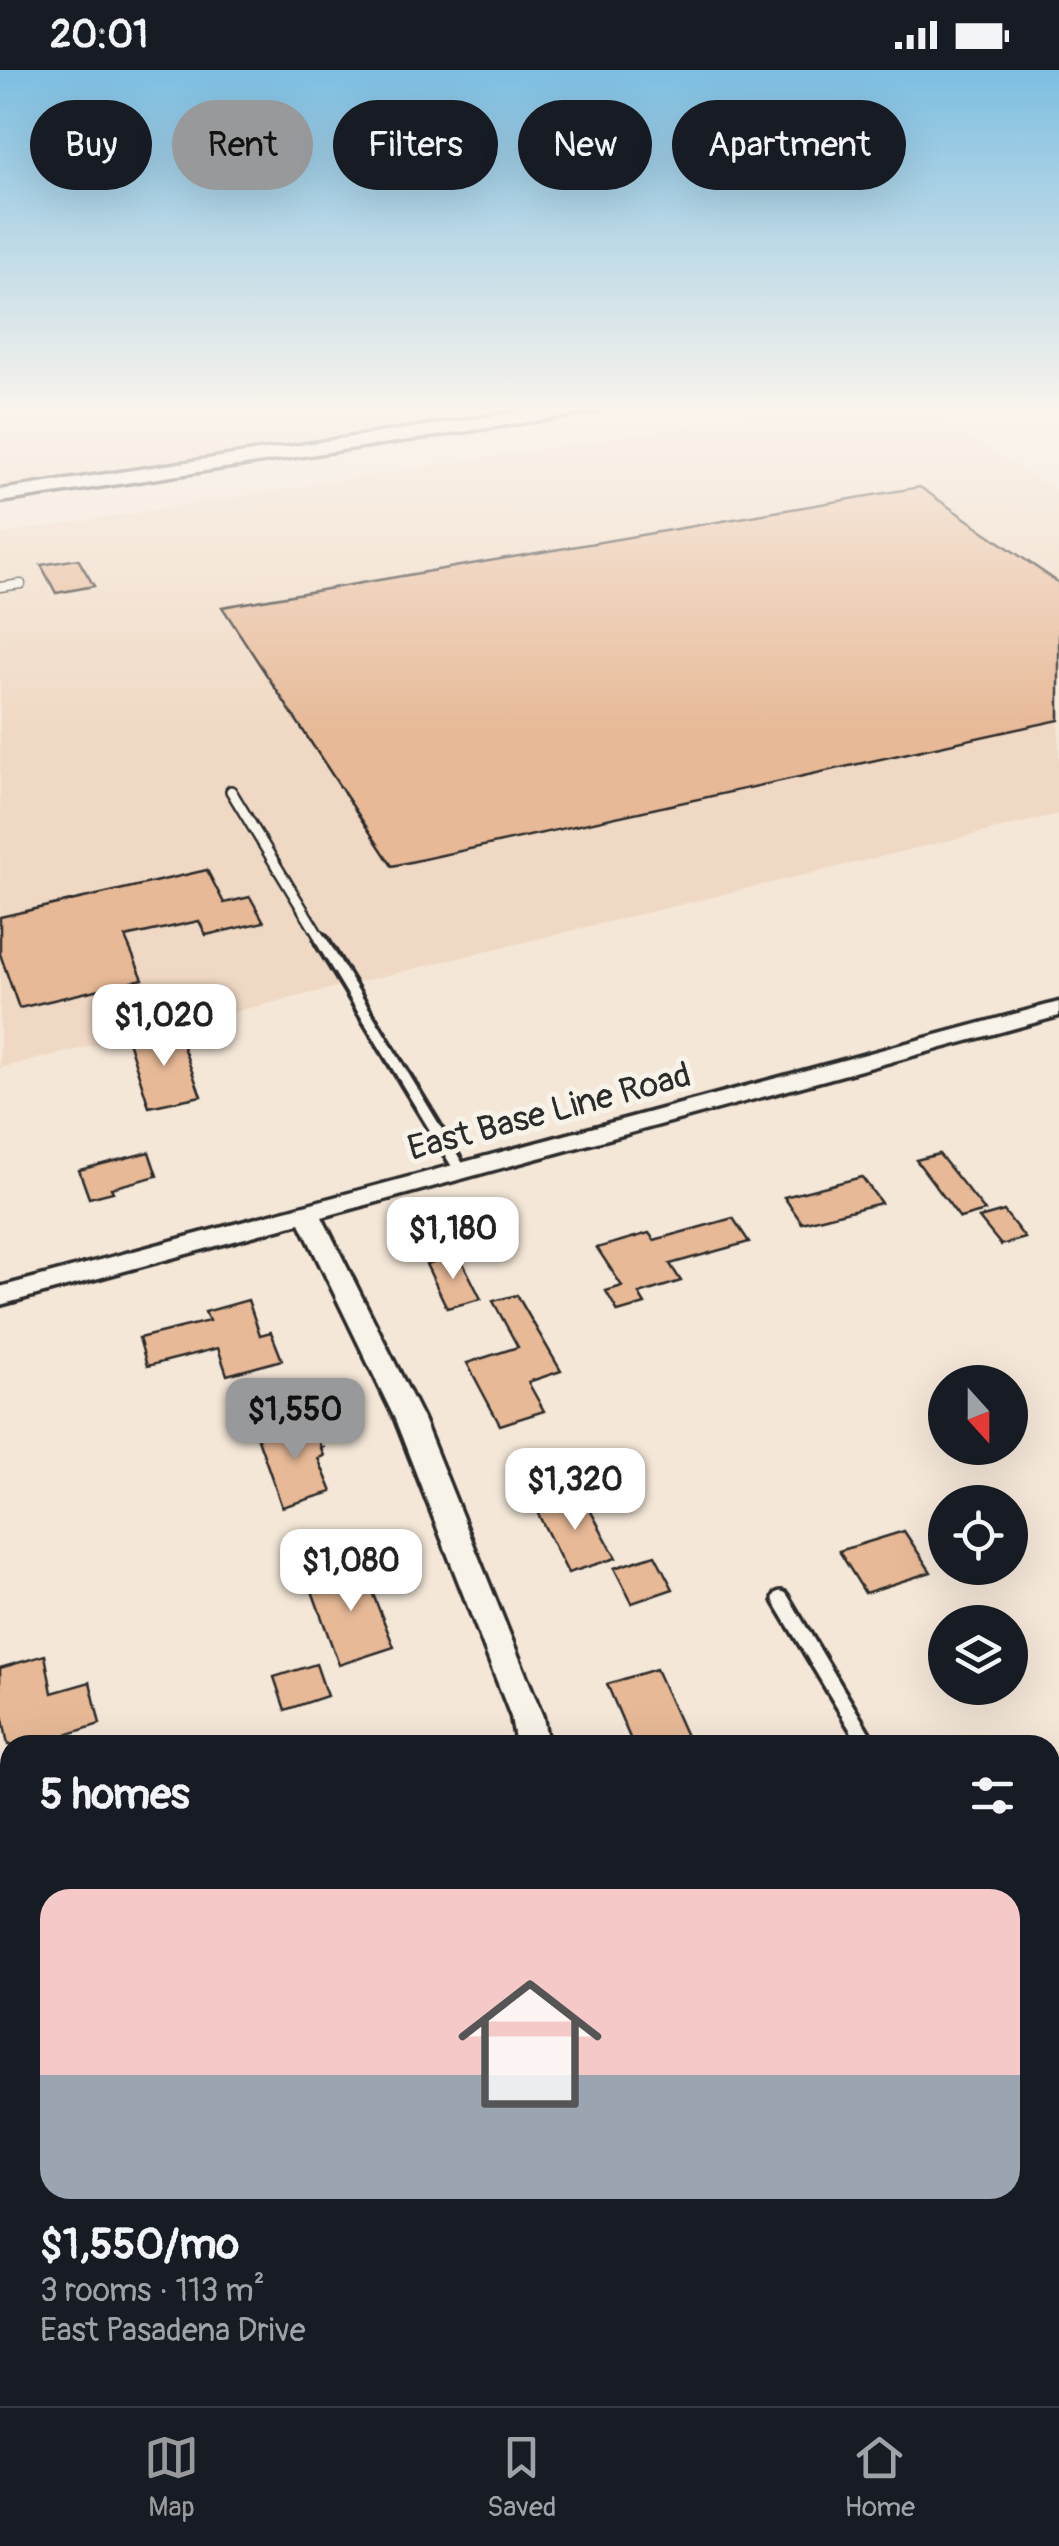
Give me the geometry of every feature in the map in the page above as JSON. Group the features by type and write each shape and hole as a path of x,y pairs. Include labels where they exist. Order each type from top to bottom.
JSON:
{"street":[{"name":"East Base Line Road","path":"0,1296 1059,1009"},
{"path":"308,1214 409,1420 527,1717 530,1735"}],"lane":[{"path":"0,587 21,584"},
{"path":"231,791 461,1171"},
{"path":"781,1599 862,1735"}],"path":[{"path":"319,1434 323,1452"}],"shaded area":[{"path":"121,515 1059,515 1059,814 0,1068 0,534"}],"building":[{"path":"757,515 961,515 1059,583 1059,720 392,866 222,607"},
{"path":"78,559 94,586 56,593 41,565"},
{"path":"207,870 224,903 250,897 264,922 206,935 199,921 125,937 143,979 19,1008 0,954 0,917"},
{"path":"177,1030 201,1096 149,1107 128,1041"},
{"path":"149,1152 157,1176 89,1198 79,1170"},
{"path":"939,1154 985,1211 960,1218 916,1160"},
{"path":"862,1177 881,1203 802,1223 784,1197"},
{"path":"1004,1211 1025,1238 1001,1245 979,1218"},
{"path":"733,1218 749,1242 670,1264 681,1281 639,1294 645,1304 618,1312 606,1291 622,1286 597,1248 649,1233 654,1240"},
{"path":"459,1255 481,1299 447,1308 426,1264"},
{"path":"517,1295 561,1371 528,1382 544,1411 500,1425 467,1363 518,1347 493,1301"},
{"path":"248,1300 260,1335 271,1332 282,1360 227,1375 218,1348 147,1366 139,1338 209,1321 205,1312"},
{"path":"311,1421 324,1456 318,1458 332,1492 282,1507 257,1436"},
{"path":"581,1493 616,1558 568,1573 535,1508"},
{"path":"904,1531 928,1573 865,1593 839,1551"},
{"path":"655,1555 673,1589 632,1603 614,1568"},
{"path":"361,1564 394,1647 339,1665 308,1580"},
{"path":"45,1655 52,1693 90,1682 100,1724 65,1735 6,1735 0,1704 0,1668"},
{"path":"316,1664 327,1696 285,1710 274,1677"},
{"path":"656,1669 686,1735 629,1735 607,1684"}]}
